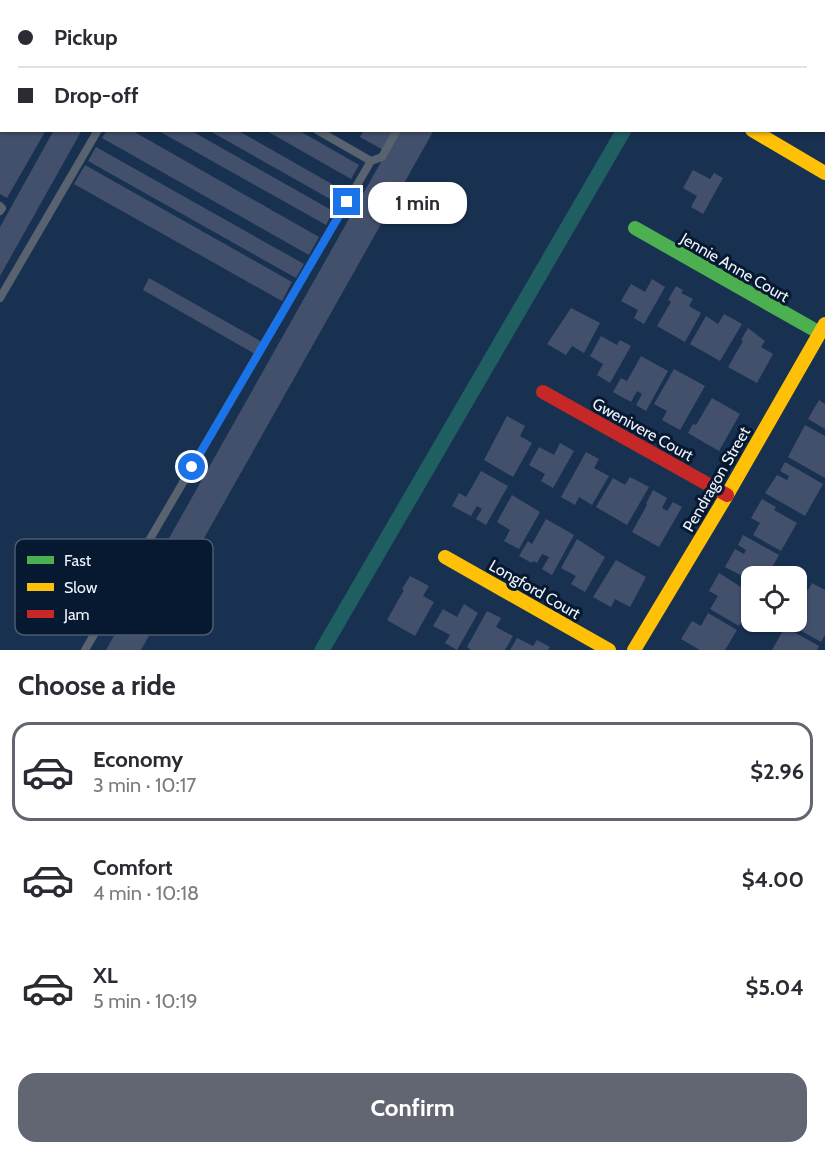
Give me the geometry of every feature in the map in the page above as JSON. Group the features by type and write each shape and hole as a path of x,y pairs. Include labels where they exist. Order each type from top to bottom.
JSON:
{"street":[{"path":"755,132 825,173"},
{"name":"Jennie Anne Court","path":"635,228 822,329"},
{"name":"Pendragon Street","path":"634,650 727,495 822,329"},
{"name":"Gwenivere Court","path":"543,392 727,495"},
{"name":"Longford Court","path":"445,557 609,650"}],"lane":[{"path":"0,298 97,132"},
{"path":"320,132 371,161"},
{"path":"150,539 371,161 382,157 396,132"},
{"path":"0,206 2,208 0,211"},
{"path":"85,650 94,635"}],"building":[{"path":"0,132 45,132 7,198 0,194"},
{"path":"53,132 81,132 0,276 0,227"},
{"path":"106,132 135,132 319,237 309,255 102,138"},
{"path":"161,132 194,132 333,211 326,225"},
{"path":"212,132 241,132 346,192 339,204"},
{"path":"269,132 301,132 359,165 351,179"},
{"path":"363,132 395,132 385,151 360,137"},
{"path":"398,132 433,132 204,539 169,539"},
{"path":"96,147 304,264 296,278 88,161"},
{"path":"85,165 292,282 282,301 74,184"},
{"path":"693,170 710,179 714,173 723,178 703,214 691,207 697,196 683,188"},
{"path":"149,278 262,342 255,354 143,290"},
{"path":"652,279 665,287 644,324 634,318 638,310 621,301 631,284 645,292"},
{"path":"676,286 683,290 681,293 693,299 689,306 701,313 685,342 657,326 671,302 668,300"},
{"path":"571,308 600,323 584,353 572,346 566,355 547,344"},
{"path":"724,314 742,324 720,361 690,344 706,316 718,324"},
{"path":"748,328 765,341 761,347 773,354 757,383 728,367"},
{"path":"601,336 617,345 620,340 631,346 610,383 597,375 603,364 590,356"},
{"path":"641,356 668,371 646,411 636,405 642,394 637,391 631,402 613,392 621,378 627,381"},
{"path":"674,369 705,386 680,430 662,420 667,411 654,404"},
{"path":"712,398 740,414 719,451 688,433 693,424 696,425"},
{"path":"819,400 825,404 825,429 808,419"},
{"path":"507,416 525,426 520,436 532,443 513,477 484,460"},
{"path":"805,425 825,436 825,478 788,457"},
{"path":"560,443 574,451 553,488 541,481 545,474 529,465 539,447 554,455"},
{"path":"586,452 599,459 594,468 609,476 592,505 579,497 575,505 561,497"},
{"path":"785,462 823,484 805,516 765,493 777,475 787,480 789,476 780,471"},
{"path":"481,471 508,486 486,525 476,519 482,509 477,506 471,516 452,506 459,493 466,497"},
{"path":"630,477 649,487 627,525 596,507 613,478 625,485"},
{"path":"653,490 667,498 662,508 667,511 673,502 682,507 659,547 632,532"},
{"path":"512,495 540,512 519,549 504,541 510,530 497,522"},
{"path":"762,499 776,507 774,510 797,523 781,551 753,535 760,523 751,518"},
{"path":"546,519 574,535 552,575 542,569 549,557 542,554 537,563 533,561 532,563 519,556 528,541 532,544"},
{"path":"743,535 779,555 773,566 741,566 741,575 725,567 735,549 744,554 746,550 738,545"},
{"path":"577,539 605,557 585,592 571,584 576,576 561,568"},
{"path":"616,560 646,577 630,607 615,599 611,607 593,597"},
{"path":"719,573 741,587 741,622 739,626 710,609 718,596 709,591"},
{"path":"410,576 429,586 423,596 434,602 415,636 387,620"},
{"path":"812,583 825,590 825,635 821,642 803,632 807,632 807,591"},
{"path":"464,604 478,613 457,650 445,643 450,635 433,626 443,609 457,617"},
{"path":"487,611 501,618 496,627 513,636 505,650 471,650 467,647"},
{"path":"708,613 737,630 725,650 700,650 681,639 692,621 701,626"},
{"path":"782,632 794,632 819,646 817,650 772,650"},
{"path":"114,635 149,635 141,650 106,650"},
{"path":"517,638 533,646 537,640 550,647 548,650 510,650"}],"waterway":[{"path":"322,650 623,132"}],"traffic: fast":[{"path":"635,228 820,333"}],"traffic: slow":[{"path":"755,132 825,173"},
{"path":"634,650 727,495 825,324"},
{"path":"445,557 609,650"}],"traffic: jam":[{"path":"543,392 727,495"}],"route":[{"path":"192,467 347,202"}]}
